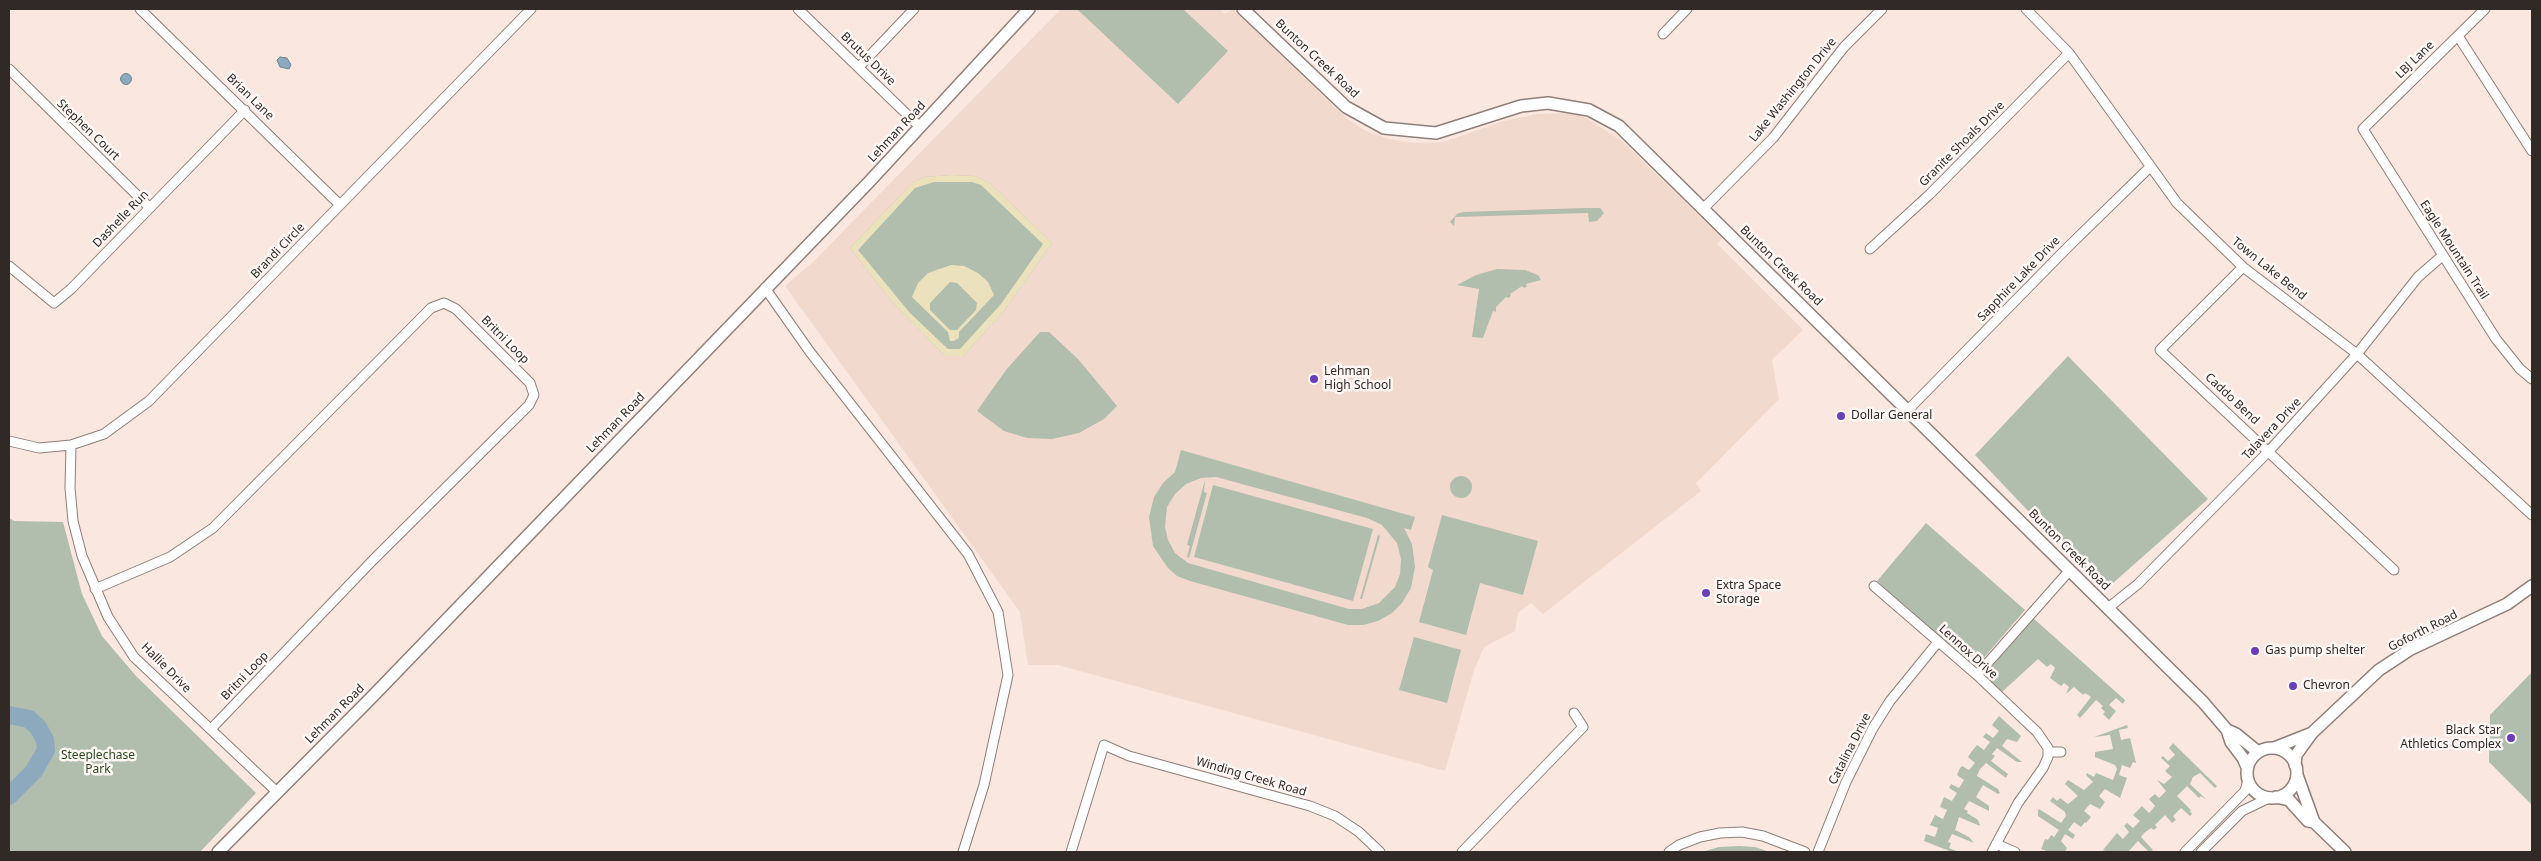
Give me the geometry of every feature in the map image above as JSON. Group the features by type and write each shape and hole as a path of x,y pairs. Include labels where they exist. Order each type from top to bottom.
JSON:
{"street":[{"name":"Brian Lane","path":"140,9 245,110 340,206"},
{"name":"Brandi Circle","path":"9,441 39,448 71,445 104,434 149,401 531,9"},
{"name":"Brutus Drive","path":"798,9 920,127"},
{"path":"859,67 914,9"},
{"name":"Lehman Road","path":"218,852 920,127 1029,9"},
{"name":"Bunton Creek Road","path":"1243,9 1346,107 1384,128 1436,133 1515,108 1548,103 1573,106 1596,114 1619,126 2203,702 2227,730 2231,742 2239,751 2247,767"},
{"path":"1663,34 1687,9"},
{"name":"Lake Washington Drive","path":"1703,209 1773,138 1844,47 1882,9"},
{"name":"Town Lake Bend","path":"2026,9 2069,53 2177,203 2243,267 2357,354 2532,515"},
{"name":"LBJ Lane","path":"2363,129 2485,9"},
{"path":"2458,36 2532,151"},
{"name":"Granite Shoals Drive","path":"1870,249 1930,194 2069,53"},
{"name":"Stephen Court","path":"9,69 150,208"},
{"name":"Dashelle Run","path":"9,266 54,303 71,289 245,110"},
{"name":"Eagle Mountain Trail","path":"2363,129 2496,339 2520,369 2532,379"},
{"name":"Sapphire Lake Drive","path":"1908,410 2068,247 2150,167"},
{"name":"Talavera Drive","path":"2108,608 2138,584 2269,451 2357,354 2418,277 2442,256"},
{"name":"Caddo Bend","path":"2243,267 2160,350 2394,570"},
{"path":"765,288 810,352 968,554 998,612 1008,675 984,785 963,852"},
{"name":"Britni Loop","path":"95,589 170,557 214,528 432,308 444,303 456,309 530,383 534,395 529,405 372,560 211,729"},
{"name":"Hallie Drive","path":"71,445 70,488 73,521 82,556 108,617 134,656 277,792"},
{"path":"1977,675 2070,570"},
{"name":"Lennox Drive","path":"1874,586 1977,675 2044,740 2048,752"},
{"name":"Goforth Road","path":"2296,770 2296,755 2312,732 2379,670 2411,649 2508,604 2532,586"},
{"name":"Catalina Drive","path":"1818,852 1846,782 1873,728 1890,702 1938,642"},
{"path":"1462,852 1583,727 1574,713"},
{"name":"Bunton Creek Road","path":"2227,730 2236,734 2258,752"},
{"name":"Goforth Road","path":"2274,748 2312,732"},
{"name":"Winding Creek Road","path":"1071,852 1104,745 1129,756 1310,806 1335,816 1360,832 1380,852"},
{"path":"2185,852 2245,791 2248,780 2247,767 2250,759 2258,752 2274,748 2288,754 2296,770 2314,822 2345,852"},
{"path":"2015,852 1994,848 2018,803 2043,768 2048,752 2062,752"},
{"path":"2200,852 2242,810 2289,791 2296,770"},
{"path":"2248,780 2256,793 2289,800 2308,821 2314,822"},
{"path":"1669,852 1679,845 1700,837 1720,833 1742,832 1763,836 1805,852"}],"shaded area":[{"name":"Lehman High School","path":"1061,9 1219,9 1225,14 1233,9 1345,117 1364,130 1389,139 1416,143 1443,142 1504,121 1537,114 1574,113 1588,119 1622,141 1722,238 1717,244 1803,330 1772,360 1779,399 1696,483 1701,491 1543,614 1531,603 1518,613 1515,631 1484,647 1474,670 1445,771 1058,665 1028,665 1020,612 785,286 813,262"}],"green space":[{"path":"1183,9 1228,51 1178,104 1078,10"},
{"path":"975,176 991,184 1052,243 1004,311 963,356 945,356 891,301 850,248 912,183 924,177"},
{"path":"1600,208 1604,213 1597,221 1589,222 1588,213 1455,217 1454,226 1450,222 1457,214 1463,212"},
{"path":"1497,269 1525,270 1538,275 1541,280 1526,284 1527,287 1524,288 1522,286 1510,294 1511,296 1506,297 1496,307 1496,312 1493,311 1483,338 1472,337 1479,289 1457,285 1476,275"},
{"path":"1040,332 1049,332 1078,359 1117,406 1104,419 1079,433 1052,439 1027,438 1004,431 977,411 1006,370"},
{"path":"2068,356 2208,499 2104,591 1975,455"},
{"path":"1181,450 1415,517 1411,530 1404,528 1412,544 1415,567 1411,588 1402,603 1392,613 1378,621 1363,625 1348,625 1177,576 1168,568 1153,546 1149,517 1154,497 1163,483 1175,472","holes":["1216,477 1367,518 1382,525 1397,543 1401,559 1400,574 1395,587 1379,603 1362,609 1349,609 1188,563 1175,553 1168,540 1165,527 1167,507 1175,494 1186,484 1201,478"]},
{"path":"1461,476 1469,479 1472,487 1469,495 1461,498 1453,495 1450,487 1453,479"},
{"path":"1205,480 1204,492 1207,493 1189,558 1187,557 1190,546 1187,545"},
{"path":"1213,485 1373,529 1353,601 1194,557"},
{"path":"1442,515 1538,541 1523,595 1480,583 1466,635 1419,622 1433,570 1428,567"},
{"name":"Steeplechase Park","path":"9,518 14,521 63,522 82,594 102,636 136,676 256,793 200,852 9,852"},
{"path":"1926,523 2025,610 1982,660 1971,662 1955,651 1877,581"},
{"path":"1378,535 1380,536 1362,599 1360,599"},
{"path":"2033,618 2125,700 2123,704 2116,698 2109,705 2116,711 2109,720 2103,714 2105,712 2101,708 2103,706 2096,700 2080,718 2077,715 2091,697 2085,693 2083,695 2074,687 2066,694 2069,687 2064,683 2061,686 2050,678 2055,668 2051,664 2047,667 2038,659 2002,692 1990,681 1989,670"},
{"path":"1414,637 1461,650 1447,703 1399,690"},
{"name":"Black Star Athletics Complex","path":"2532,672 2532,805 2489,762 2490,715"},
{"path":"1999,716 2021,736 2017,742 2007,739 2002,746 2022,762 2017,762 1997,748 1992,754 1995,756 1991,761 2008,774 2006,778 1986,763 1980,769 1977,776 1998,789 2000,793 1998,794 1983,785 1976,797 1989,806 1989,811 1969,801 1964,809 1978,820 1980,826 1959,817 1955,830 1969,837 1974,843 1952,834 1948,842 1951,843 1949,848 1959,852 1952,852 1924,841 1926,834 1935,837 1938,828 1930,825 1935,815 1943,819 1947,810 1940,807 1944,797 1952,801 1957,793 1949,788 1951,784 1959,788 1964,780 1957,775 1960,768 1962,766 1969,770 1975,763 1968,757 1972,751 1977,745 1984,750 1990,742 1983,737 1986,733 1993,738 1999,731 1992,725"},
{"path":"2127,725 2128,728 2119,730 2121,740 2130,738 2136,763 2133,762 2130,768 2122,765 2119,775 2127,778 2120,798 2105,789 2099,796 2105,802 2100,809 2090,804 2084,811 2091,817 2086,823 2081,827 2074,822 2068,830 2075,835 2073,839 2065,834 2061,841 2067,848 2065,852 2049,852 2041,849 2045,839 2048,840 2051,835 2054,837 2059,830 2038,816 2039,809 2061,823 2066,816 2065,812 2050,801 2053,797 2057,801 2060,798 2068,804 2078,796 2065,784 2068,780 2084,790 2093,782 2086,775 2087,773 2094,777 2096,773 2113,780 2117,769 2115,765 2095,757 2095,752 2113,749 2110,735 2094,737"},
{"path":"2173,743 2217,786 2215,788 2200,773 2193,777 2190,784 2207,800 2201,796 2199,798 2187,786 2177,796 2191,810 2192,814 2190,816 2181,808 2173,816 2176,820 2172,823 2165,815 2155,825 2157,827 2154,830 2151,828 2144,833 2141,837 2153,850 2148,851 2138,841 2128,852 2108,852 2103,850 2117,833 2123,839 2129,832 2124,826 2127,823 2133,828 2140,821 2133,815 2142,806 2149,813 2155,806 2149,799 2155,794 2159,798 2166,791 2157,780 2164,784 2172,777 2165,771 2170,766 2161,758 2163,756 2168,761 2175,755 2169,748"},
{"path":"1719,847 1755,847 1770,852 1702,852"}],"sand":[{"path":"975,176 991,184 1052,243 1004,311 963,356 945,356 891,301 850,248 912,183 924,177","holes":["934,182 972,182 981,185 1043,244 1001,304 960,349 948,349 910,313 858,250 915,188"]},
{"path":"951,265 964,266 978,273 988,282 994,295 959,332 959,338 954,341 950,341 948,332 912,297 918,283 928,273","holes":["950,282 957,283 977,303 976,310 957,330 950,330 930,310 930,303"]}],"water":[{"path":"280,57 287,58 291,65 289,69 280,67 277,60"},
{"path":"126,73 132,79 126,85 120,79"}],"waterway":[{"path":"9,715 29,719 38,727 45,740 46,750 34,771 9,796"}],"place":[{"name":"Lehman High School","path":"1314,379"},
{"name":"Dollar General","path":"1841,416"},
{"name":"Extra Space Storage","path":"1706,593"},
{"name":"Gas pump shelter","path":"2255,651"},
{"name":"Chevron","path":"2293,686"},
{"name":"Black Star Athletics Complex","path":"2511,738"}]}
